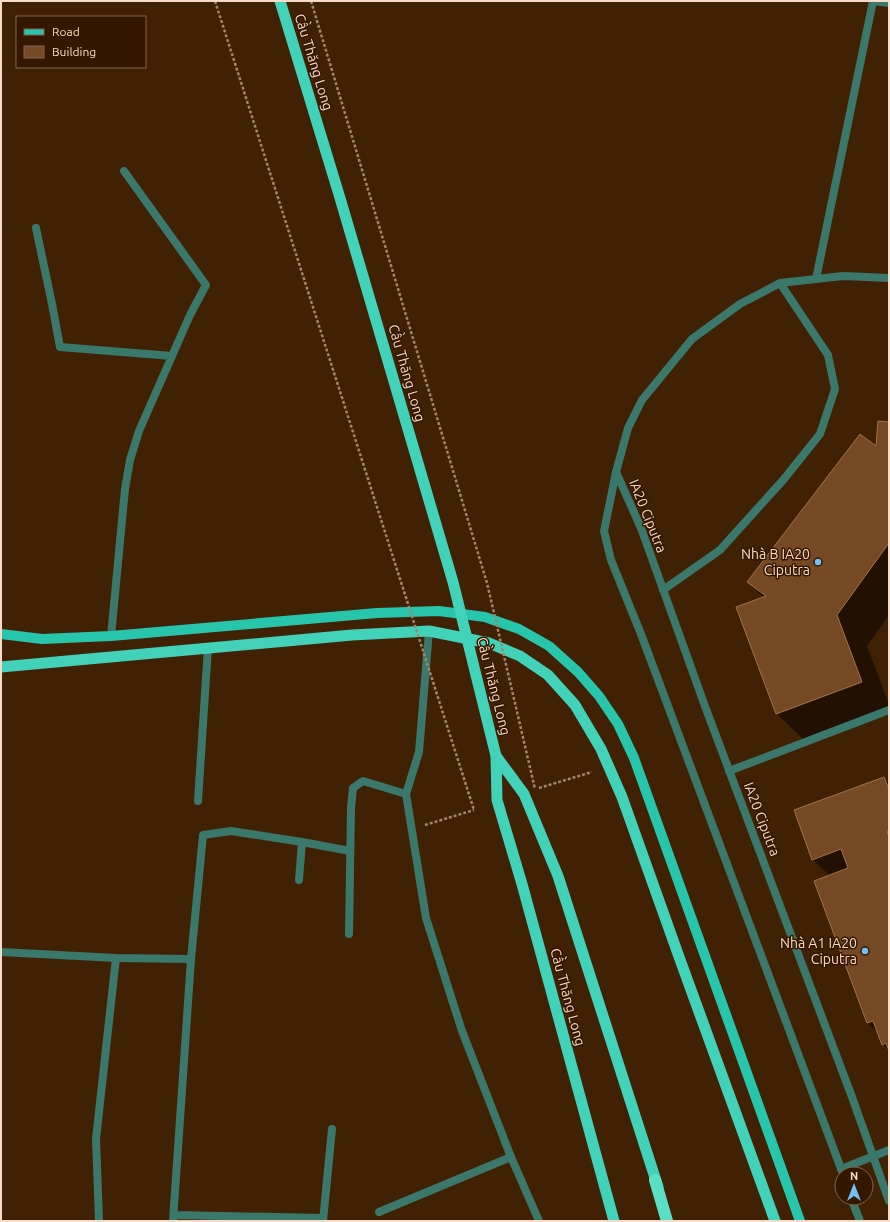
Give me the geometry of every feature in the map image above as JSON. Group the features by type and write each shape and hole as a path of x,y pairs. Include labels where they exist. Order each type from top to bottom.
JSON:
{"highway":[{"name":"Cầu Thăng Long","path":"280,1 340,198 452,582 496,756 497,800 522,884 614,1221"},
{"path":"1,667 208,647 352,635 429,631 489,643 520,656 548,675 575,704 601,749 622,797 775,1221"},
{"name":"Cầu Thăng Long","path":"496,756 524,794 558,876 655,1180 672,1221"},
{"path":"655,1180 667,1221"}],"main road":[{"path":"1,634 42,639 111,636 377,613 439,611 485,617 519,629 549,646 578,672 599,696 618,724 634,758 800,1221"}],"street":[{"path":"816,279 873,1 889,3"},
{"path":"111,636 125,489 130,460 139,431 172,356 206,285 124,171"},
{"path":"36,228 60,347 172,356"},
{"path":"616,472 628,428 642,400 692,339 740,304 780,284 843,276 889,278"},
{"path":"663,590 720,550 784,479 820,434 835,389 828,355 780,284"},
{"name":"IA20 Ciputra","path":"616,472 641,528 729,771 852,1097 889,1201"},
{"name":"IA20 Ciputra","path":"616,472 604,531 611,560 646,648 840,1166"},
{"path":"429,631 418,752 406,794 426,918 462,1032 511,1156 539,1221"},
{"path":"198,801 208,647"},
{"path":"729,771 889,710"},
{"path":"349,934 351,808 353,788 363,781 406,794"},
{"path":"332,1129 323,1220 173,1218 191,959 203,835 231,831 350,851"},
{"path":"299,880 302,842"},
{"path":"1,952 116,958 191,959"},
{"path":"98,1221 96,1139 116,958"},
{"path":"852,1166 889,1150"},
{"path":"379,1212 511,1156"},
{"path":"855,1206 860,1221"}],"path":[{"path":"215,1 474,810 412,830"},
{"path":"311,1 487,583 535,789 609,767"}],"building":[{"name":"Nhà B IA20 Ciputra","path":"878,421 889,422 889,543 837,615 862,682 776,714 736,607 766,596 747,582 860,434 876,446"},
{"name":"Nhà A1 IA20 Ciputra","path":"884,777 889,789 889,831 887,831 889,837 889,1051 886,1043 882,1045 873,1021 867,1023 814,881 848,868 841,849 812,860 794,810"}],"place":[{"name":"Nhà B IA20 Ciputra","path":"818,562"},
{"name":"Nhà A1 IA20 Ciputra","path":"865,951"}]}
